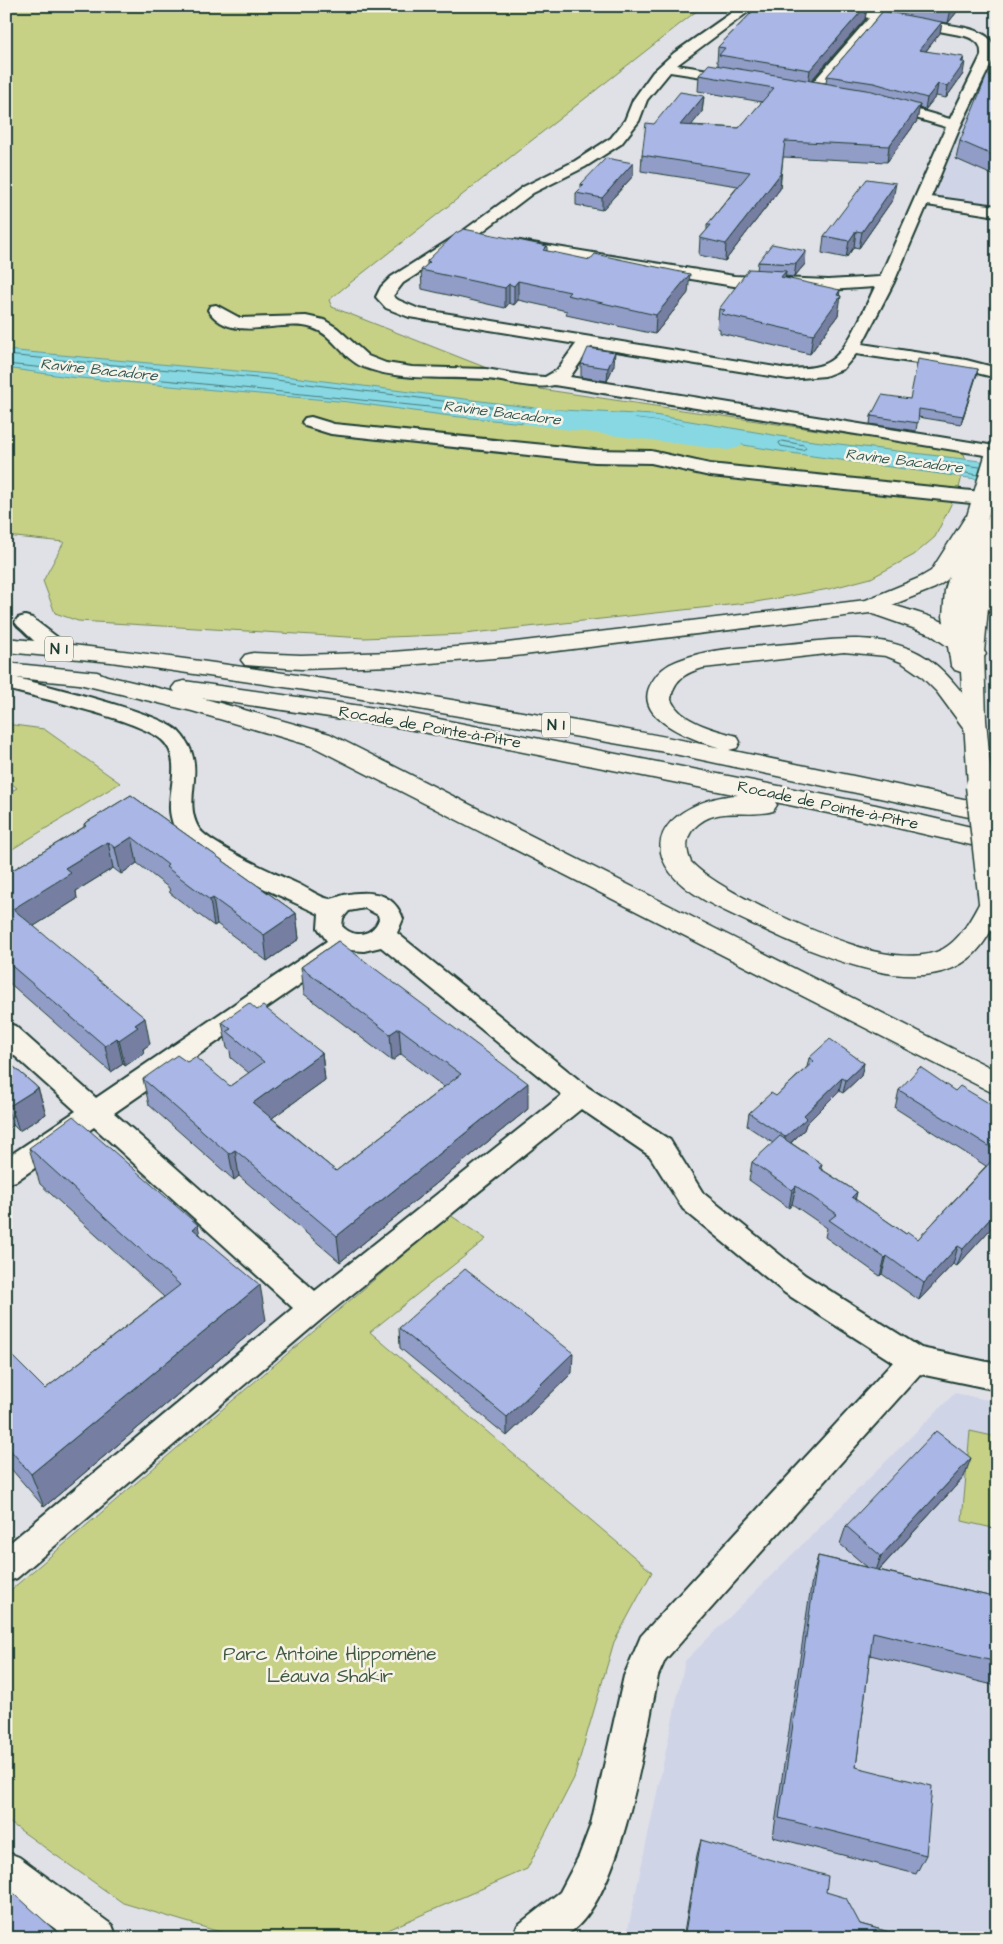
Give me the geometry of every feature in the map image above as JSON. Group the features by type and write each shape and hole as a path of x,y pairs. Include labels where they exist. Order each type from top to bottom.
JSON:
{"main road":[{"path":"876,814 838,816 750,804 714,806 684,822 674,836 674,849 679,866 685,874 709,892 843,952 892,964 921,964 944,960 964,949 973,938 995,907 971,696 956,639 954,616 956,590 974,521 996,451"},
{"path":"111,656 301,662 392,659 584,641 870,606 939,576 974,521"},
{"path":"971,696 976,597 997,521"},
{"path":"870,606 911,617 956,639 974,654"},
{"name":"Rocade de Pointe-à-Pitre","path":"6,645 59,649 339,688 664,744 997,816"},
{"path":"901,795 760,754 684,726 670,716 661,705 658,692 662,681 687,666 708,660 834,647 875,647 907,656 929,670 947,689 974,725"},
{"name":"Rocade de Pointe-à-Pitre","path":"6,670 222,692 403,720 876,814 997,842"},
{"path":"78,677 196,704 320,740 564,862 997,1084"}],"street":[{"path":"750,6 658,75 644,95 632,121 616,141 601,148 580,164 528,190 465,237 397,280 384,297 392,304 415,313 788,374 818,372 838,366 852,348 886,282 954,125 992,57 984,39 976,35 879,14 829,6"},
{"path":"830,94 808,91 879,14"},
{"path":"667,67 745,80"},
{"path":"872,100 954,125"},
{"path":"923,200 997,211"},
{"path":"465,237 734,281 828,285 886,282"},
{"path":"216,310 222,317 249,323 319,324 360,359 406,372 488,374 532,381 555,380 996,451"},
{"path":"555,380 565,372 587,340"},
{"path":"852,348 966,365 997,373"},
{"path":"311,422 331,429 595,456 652,457 710,470 983,492"},
{"path":"981,574 997,607"},
{"path":"25,622 59,649"},
{"path":"6,682 124,715 156,726 170,735 178,745 185,766 180,810 188,833 221,857 334,911"},
{"path":"359,900 381,904 388,911 391,919 389,928 383,936 361,943 345,941 338,938 330,928 329,919 342,904 359,900"},
{"path":"383,936 580,1095 660,1148 692,1201 795,1284 914,1360 997,1378"},
{"path":"6,1173 345,941"},
{"path":"6,1033 314,1308"},
{"path":"11,1555 314,1308 580,1095"},
{"path":"531,1938 573,1905 594,1865 609,1824 641,1676 653,1648 914,1360"},
{"path":"6,1870 99,1938"}],"shaded area":[{"path":"988,56 997,57 997,211 923,200"},
{"path":"955,1393 997,1402 997,1938 626,1938 685,1661"}],"green space":[{"path":"6,6 703,6 345,287 329,300 332,307 540,389 953,450 964,454 966,460 959,488 935,537 914,555 871,578 829,589 756,602 464,634 364,638 78,621 55,613 43,581 64,542 6,536"},
{"path":"6,724 44,729 120,783 6,853 6,794 17,788 6,779"},
{"name":"Parc Antoine Hippomène Léauva Shakir","path":"450,1215 486,1239 370,1332 652,1572 614,1642 574,1778 527,1869 371,1937 240,1938 123,1903 6,1820 6,1594"},
{"path":"970,1431 997,1437 997,1529 962,1521"}],"water":[{"path":"6,350 269,374 543,409 654,415 797,439 997,463 997,482 791,453 666,432 599,425 588,429 450,416 349,402 69,377 6,368"}],"building":[{"path":"758,6 866,6 810,70 719,55 725,48 718,47"},
{"path":"936,6 953,6 951,9"},
{"path":"883,11 942,22 919,50 964,57 961,62 965,62 948,86 938,84 927,98 874,83 827,76"},
{"path":"709,64 872,91 920,105 889,146 785,141 781,173 726,244 700,238 711,225 707,225 750,172 642,155 646,123 654,124 680,92 704,96 680,125 739,128 774,88 699,75"},
{"path":"987,75 997,76 997,157 960,141"},
{"path":"606,158 633,163 602,198 576,193 584,185 581,184"},
{"path":"867,179 896,183 862,232 856,231 849,241 824,236"},
{"path":"464,229 547,246 543,250 590,260 595,254 690,274 656,315 567,295 570,292 518,281 514,286 509,284 505,288 421,270 430,262 427,261 456,233"},
{"path":"772,244 806,251 796,264 758,262"},
{"path":"749,269 786,271 781,277 840,290 837,295 841,296 813,335 721,314 725,310 719,309"},
{"path":"588,348 615,352 608,368 581,364"},
{"path":"918,359 978,369 963,416 919,409 918,423 871,416 882,395 910,399"},
{"path":"131,795 296,913 264,935 213,898 210,900 166,867 168,865 132,837 115,848 108,842 65,868 71,873 13,909 145,1018 135,1025 138,1027 119,1040 117,1038 105,1046 6,961 6,874 86,826 84,824"},
{"path":"338,941 528,1083 337,1236 235,1150 229,1154 143,1079 177,1055 187,1062 195,1057 230,1086 264,1062 227,1031 231,1029 222,1022 249,1003 257,1010 263,1006 322,1053 253,1103 336,1171 461,1074 399,1028 390,1034 301,967"},
{"path":"830,1039 864,1063 846,1080 842,1078 804,1115 807,1118 785,1137 749,1113 771,1093 776,1096 814,1061 809,1058"},
{"path":"6,1060 38,1088 11,1105 6,1100"},
{"path":"920,1067 955,1091 960,1086 997,1108 997,1151 899,1090"},
{"path":"73,1116 198,1225 193,1229 260,1285 31,1474 6,1445 6,1350 45,1389 180,1285 29,1148"},
{"path":"780,1136 822,1164 819,1168 857,1192 852,1197 906,1234 908,1232 918,1239 997,1155 997,1211 963,1249 958,1246 924,1283 887,1256 885,1258 829,1220 837,1214 796,1186 792,1190 752,1162"},
{"path":"465,1269 573,1353 507,1417 399,1328"},
{"path":"936,1431 971,1458 881,1556 846,1526"},
{"path":"818,1556 997,1598 997,1662 873,1632 856,1767 932,1786 926,1855 779,1818"},
{"path":"701,1840 828,1876 826,1892 846,1898 860,1924 911,1938 684,1938"},
{"path":"6,1888 16,1895 63,1938 6,1938"}],"waterway":[{"name":"Ravine Bacadore","path":"536,417 728,440"}]}
